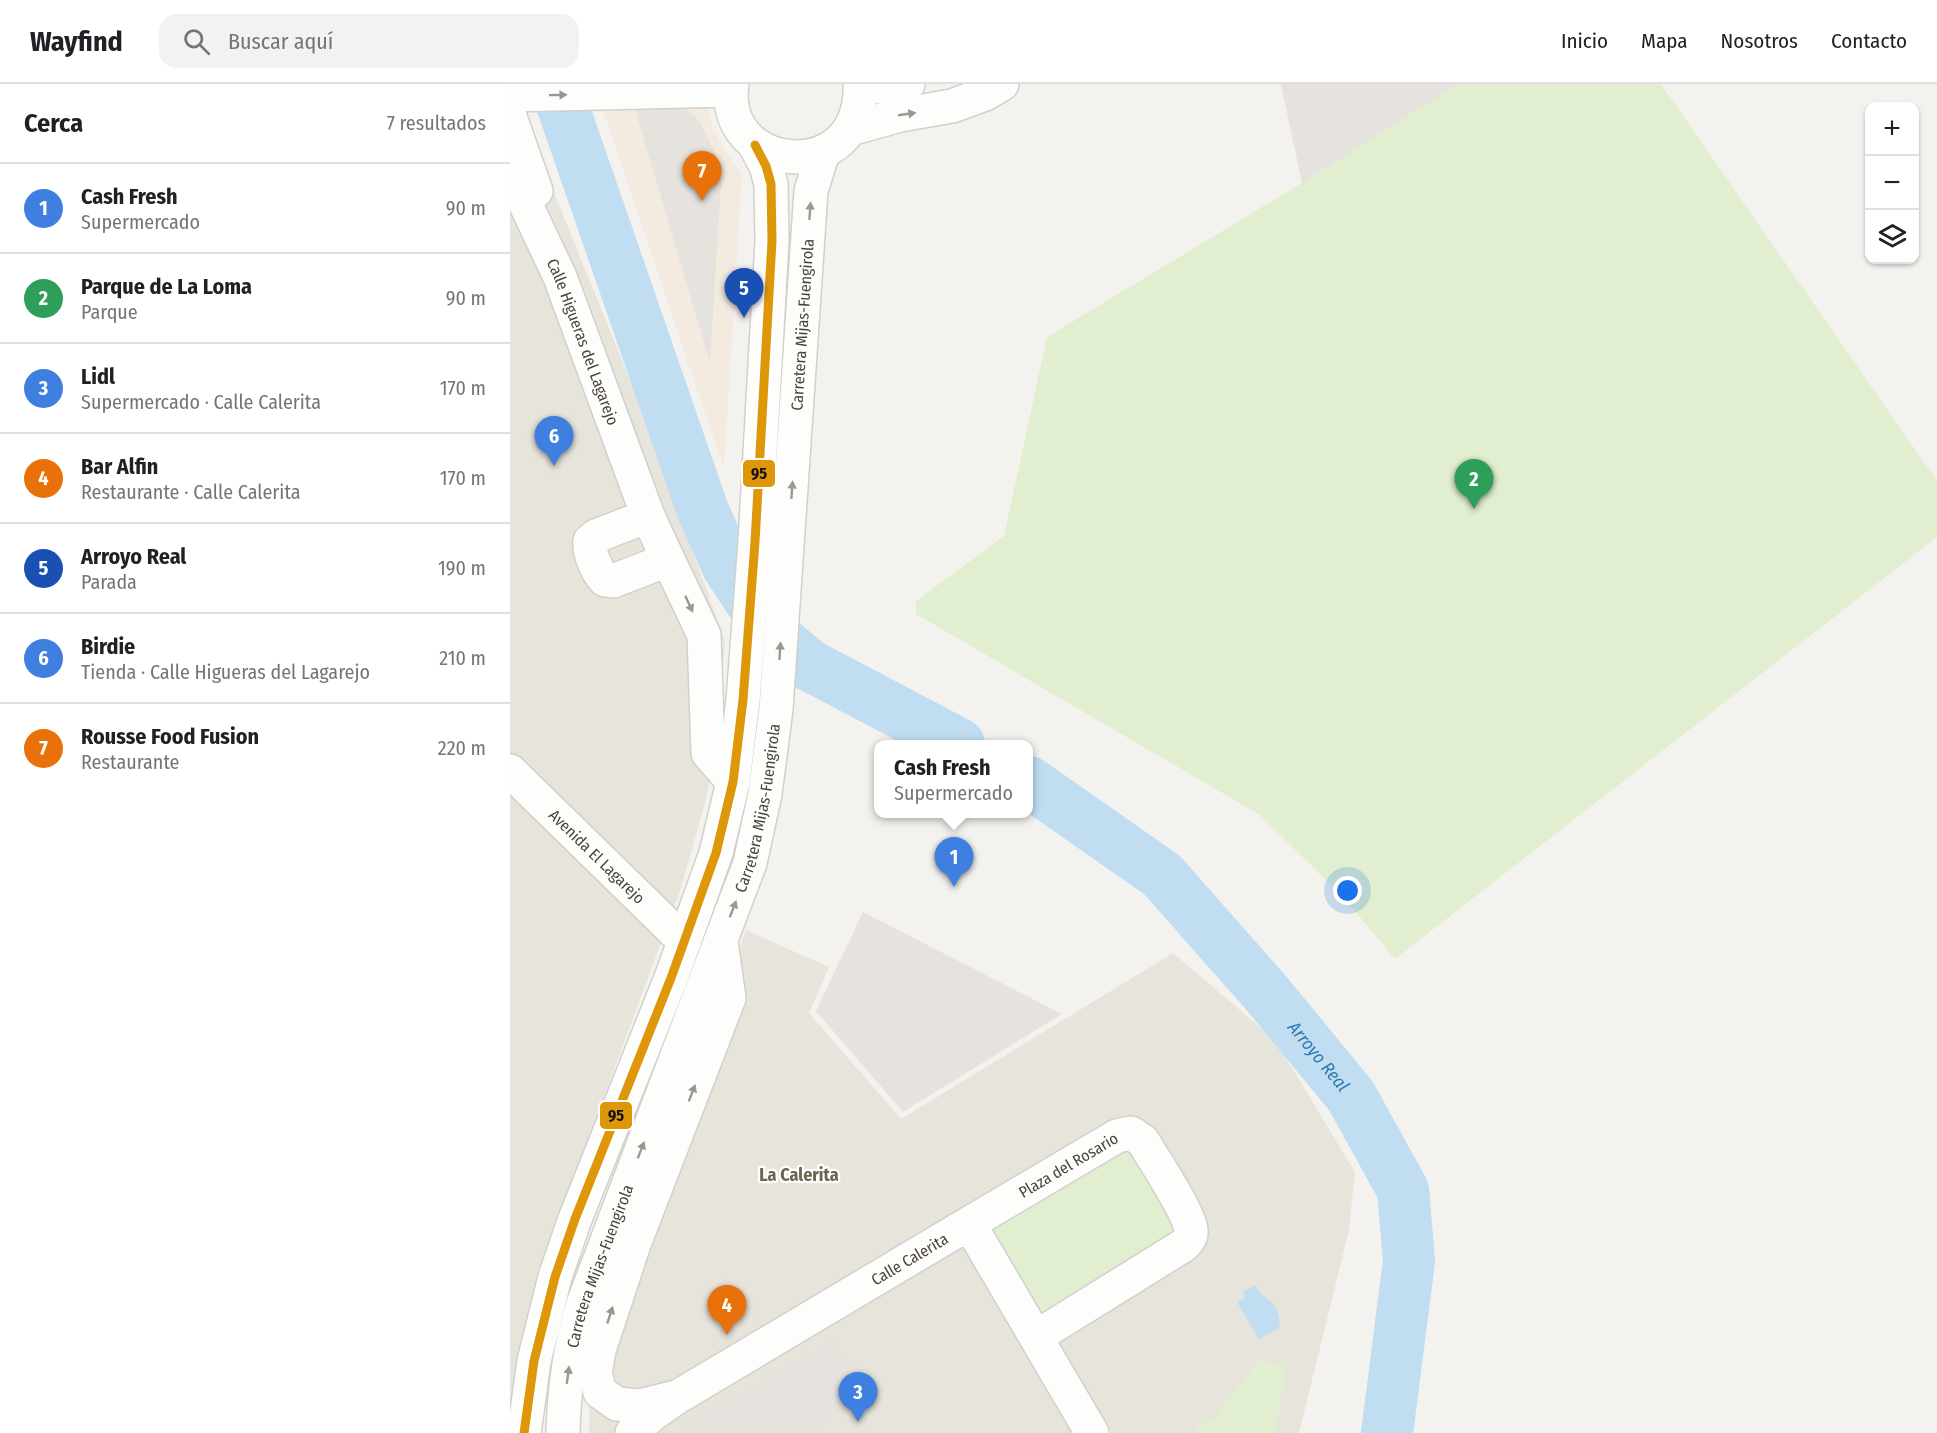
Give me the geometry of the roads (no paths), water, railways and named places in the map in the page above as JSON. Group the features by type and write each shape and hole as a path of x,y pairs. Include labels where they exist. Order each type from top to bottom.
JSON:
{"street":[{"path":"755,145 777,155 792,158 808,157 823,152 838,142 850,129 860,107 862,84 880,87 908,84"},
{"path":"850,129 900,115 952,106 985,94 1002,84"},
{"path":"510,96 605,94 646,88 732,87 733,109 738,123 755,145 766,166 772,197 766,366 755,542 743,700 733,782 716,853 671,978 575,1219 555,1277 534,1361 524,1433"},
{"path":"510,117 549,225 560,277"},
{"name":"Carretera Mijas-Fuengirola","path":"563,1433 572,1341 583,1304 750,863 765,794 776,709 811,191 823,152"},
{"name":"Calle Higueras del Lagarejo","path":"510,171 560,277 648,516 704,635 708,753 733,782"},
{"path":"648,516 596,536 590,541 590,549 599,574 605,580 612,581 657,564 662,559 664,551"},
{"name":"Avenida El Lagarejo","path":"510,771 684,941"},
{"path":"680,1396 640,1406 617,1404 600,1392 596,1374 599,1350 634,1244 729,998 721,941"},
{"name":"Plaza del Rosario","path":"958,1230 1117,1136 1131,1133 1143,1141 1188,1216 1191,1233 1188,1240 1184,1245 1036,1337"},
{"name":"Calle Calerita","path":"680,1396 958,1230 970,1231 977,1237 1092,1433"},
{"path":"632,1433 653,1414 680,1396"},
{"path":"652,1433 680,1396"}],"water":[{"path":"1255,1285 1277,1310 1280,1328 1259,1339 1237,1302 1245,1298 1243,1292"}],"waterway":[{"name":"Arroyo Real","path":"555,84 703,511 728,567 773,635 809,665 951,740"},
{"name":"Arroyo Real","path":"1033,785 1162,875 1267,994 1351,1096 1403,1190 1409,1261 1387,1433"}],"place":[{"name":"Rousse Food Fusion","path":"702,201"},
{"name":"Arroyo Real","path":"744,318"},
{"name":"Birdie","path":"554,466"},
{"name":"Parque de La Loma","path":"1474,509"},
{"name":"Cash Fresh","path":"954,887"},
{"name":"Bar Alfin","path":"727,1335"},
{"name":"Lidl","path":"858,1422"}],"district":[{"name":"La Calerita","path":"799,1175"}]}
